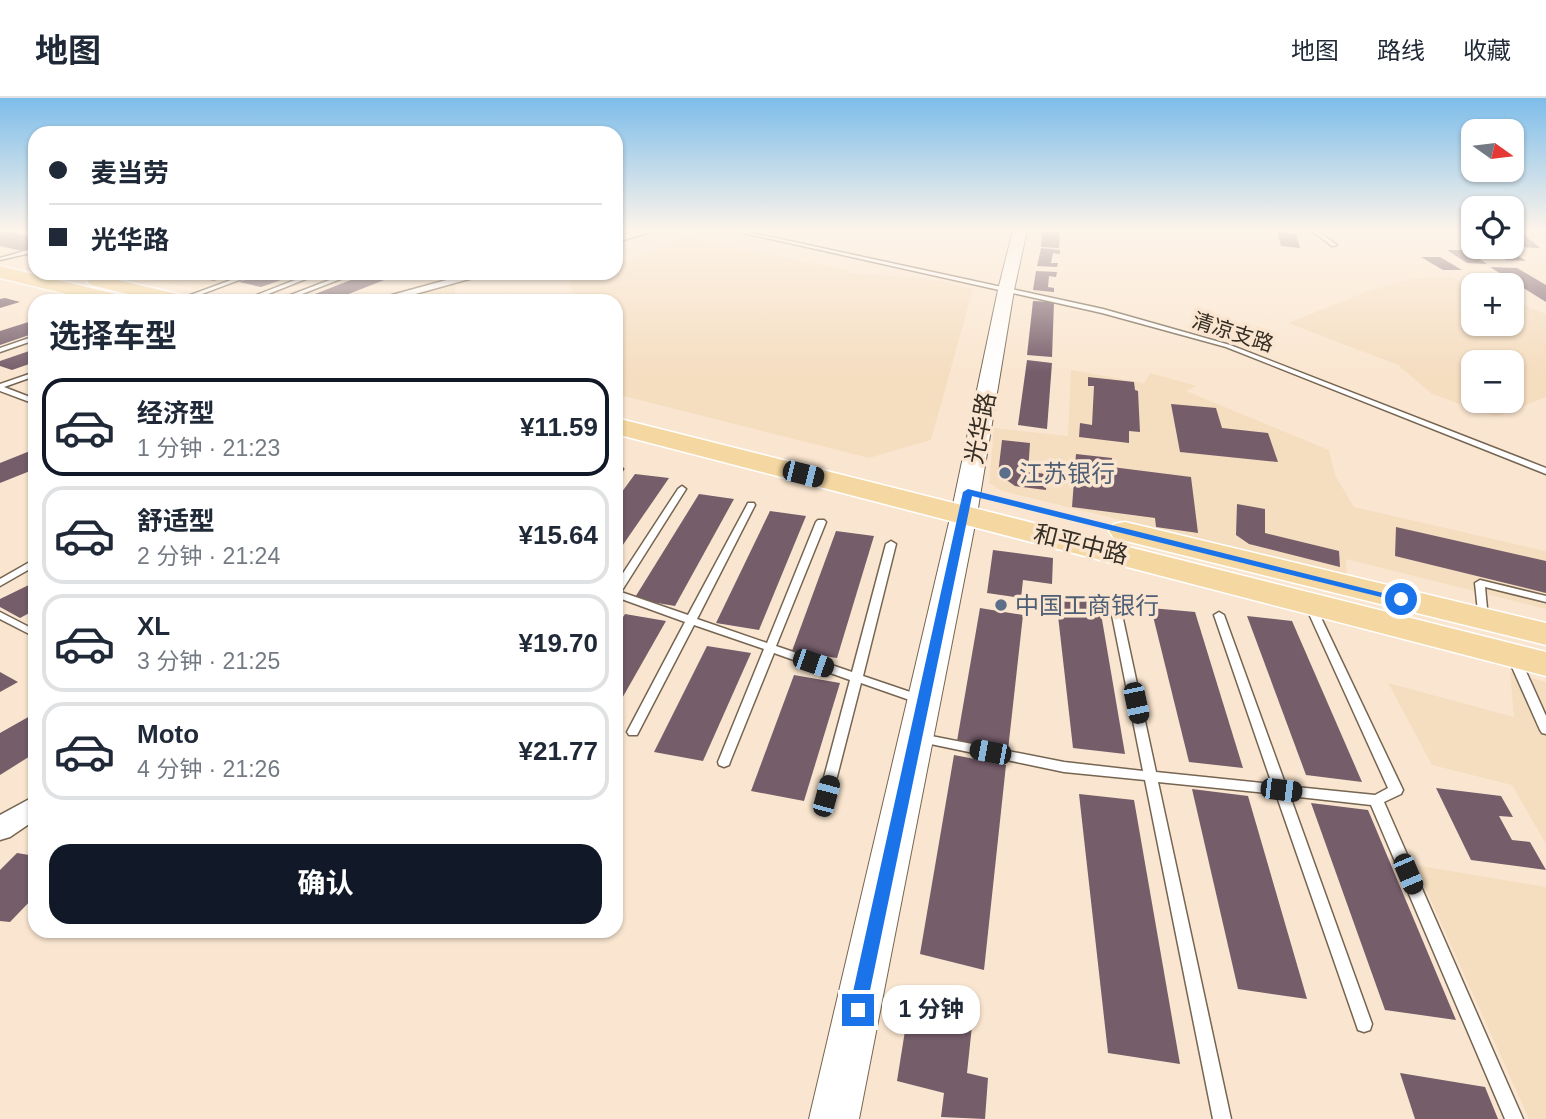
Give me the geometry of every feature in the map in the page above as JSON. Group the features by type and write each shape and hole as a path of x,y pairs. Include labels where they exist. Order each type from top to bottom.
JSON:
{"main road":[{"name":"光华路","path":"834,1119 966,503 1009,278"},
{"path":"55,280 99,294"},
{"path":"96,280 153,294"},
{"name":"和平中路","path":"623,408 966,503 1308,603 1546,664"},
{"name":"和平中路","path":"623,428 1546,634"}],"street":[{"path":"403,294 458,280"},
{"path":"0,829 28,811"}],"lane":[{"name":"清凉支路","path":"950,278 1103,311 1228,346 1546,471"},
{"path":"199,294 236,280"},
{"path":"263,294 300,280"},
{"path":"297,294 334,280"},
{"path":"0,350 28,340"},
{"path":"0,387 28,377"},
{"path":"0,387 28,399"},
{"path":"623,582 682,489"},
{"path":"633,732 751,505"},
{"path":"724,762 821,522"},
{"path":"826,796 891,544"},
{"path":"0,583 28,566"},
{"path":"1483,619 1480,583 1546,599"},
{"path":"623,596 856,678 920,719 1064,767 1376,800 1396,790 1308,603"},
{"path":"1115,605 1222,1119"},
{"path":"0,615 28,630"},
{"path":"1219,615 1364,1024"},
{"path":"1513,656 1546,730"},
{"path":"1376,800 1514,1119"}],"shaded area":[{"path":"623,278 920,278 973,289 931,440 869,458 623,396 623,294 574,294 569,282 623,280"},
{"path":"1452,278 1461,281 1461,336 1524,336 1524,306 1546,314 1546,397 1524,406 1524,350 1461,350 1461,404 1432,394 1398,365 1288,323 1366,292 1412,279"},
{"path":"151,280 222,280 196,289"},
{"path":"455,283 455,294 413,294"},
{"path":"1071,370 1144,383 1150,373 1197,386 1186,391 1329,450 1335,475 1354,507 1546,551 1546,609 1346,559 1347,575 1002,491 989,483 994,428 1068,436"},
{"path":"1485,413 1506,413 1496,417"},
{"path":"1510,672 1546,682 1546,844 1512,785 1432,765 1388,683 1514,717"},
{"path":"1415,865 1546,887 1546,1119 1529,1119"}],"building":[{"path":"1035,278 1049,278 1048,287 1054,288 1054,292 1033,290"},
{"path":"1524,278 1533,278 1546,285 1546,302 1524,288"},
{"path":"245,280 281,280 261,287 239,282"},
{"path":"351,280 384,280 349,294 315,294"},
{"path":"0,299 20,302 0,308"},
{"path":"1033,301 1054,302 1052,357 1027,355"},
{"path":"28,322 28,335 0,345 0,331"},
{"path":"28,351 28,364 12,370 0,366 0,361"},
{"path":"1027,360 1052,363 1047,429 1018,425"},
{"path":"1088,377 1134,382 1135,390 1138,391 1140,432 1129,431 1129,443 1079,437 1080,423 1092,425 1094,386 1088,386"},
{"path":"1171,404 1216,408 1222,428 1268,433 1278,462 1180,452"},
{"path":"1002,440 1030,443 1028,472 1047,474 1046,490 1015,486 998,474"},
{"path":"28,452 28,472 0,483 0,463"},
{"path":"1076,454 1112,458 1112,467 1191,477 1198,533 1156,527 1155,518 1072,507"},
{"path":"635,474 669,478 623,545 623,490"},
{"path":"699,494 734,499 675,606 634,599"},
{"path":"1237,504 1265,509 1265,533 1339,551 1340,567 1249,544 1236,535"},
{"path":"770,511 806,516 759,630 716,623"},
{"path":"1396,527 1546,561 1546,593 1395,556"},
{"path":"836,531 874,536 837,658 792,651"},
{"path":"993,550 1053,558 1052,584 1023,580 1021,598 987,593"},
{"path":"28,585 28,614 20,618 0,607 0,599"},
{"path":"1056,598 1099,602 1125,754 1073,748"},
{"path":"980,608 1023,615 1008,750 957,741"},
{"path":"1151,608 1195,612 1243,768 1189,762"},
{"path":"625,614 666,621 623,697"},
{"path":"1247,616 1292,621 1362,782 1306,775"},
{"path":"707,646 751,653 703,761 654,752"},
{"path":"0,672 18,682 0,692"},
{"path":"794,675 840,683 804,801 751,791"},
{"path":"28,717 28,757 0,775 0,733"},
{"path":"954,755 1006,765 984,970 920,954"},
{"path":"1436,788 1501,796 1513,817 1499,816 1512,840 1530,842 1546,870 1471,860"},
{"path":"1192,789 1248,796 1307,999 1238,989"},
{"path":"1079,794 1134,800 1180,1064 1108,1053"},
{"path":"1311,803 1368,810 1456,1020 1385,1010"},
{"path":"17,853 28,855 28,903 10,922 0,921 0,870"},
{"path":"911,993 974,1007 967,1073 988,1078 985,1119 941,1117 944,1093 897,1081"},
{"path":"1400,1073 1485,1087 1498,1119 1415,1119"}],"place":[{"name":"江苏银行","path":"1005,473"},
{"name":"中国工商银行","path":"1001,605"}],"route":[{"path":"858,1010 968,492 1401,599"}]}
